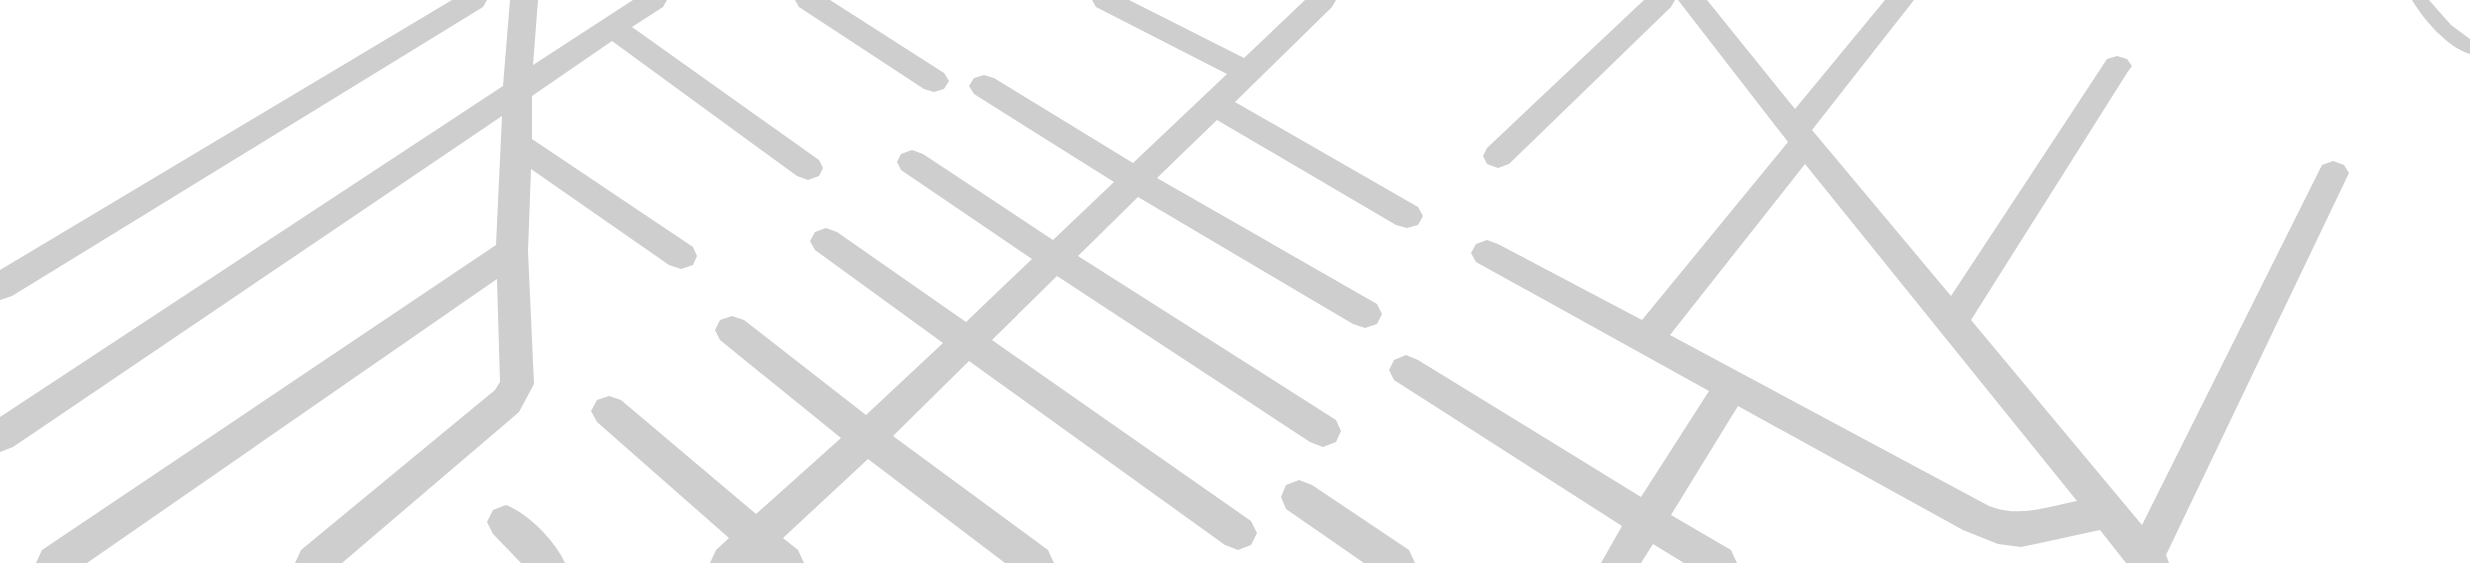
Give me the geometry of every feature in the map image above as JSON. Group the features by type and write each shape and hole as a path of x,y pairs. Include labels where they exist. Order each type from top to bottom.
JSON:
{"street":[{"path":"0,287 473,0"},
{"path":"314,563 507,400 517,384 512,251 517,90 524,0"},
{"path":"0,436 653,0"},
{"path":"809,0 934,81"},
{"path":"1106,0 1247,72"},
{"path":"729,563 867,437 1137,181 1322,0"},
{"path":"1498,156 1661,0"},
{"path":"1692,0 1800,136 2148,560 2333,173"},
{"path":"1647,339 1900,0"},
{"path":"612,27 808,168"},
{"path":"1952,322 2117,66"},
{"path":"984,86 1137,181 1365,314"},
{"path":"1214,104 1407,216"},
{"path":"517,144 681,255"},
{"path":"912,162 1055,258 1323,430"},
{"path":"826,241 1238,533"},
{"path":"55,563 512,251"},
{"path":"1487,253 1976,518 1998,527 2021,530 2108,512"},
{"path":"732,330 867,437 1035,563"},
{"path":"1406,370 1718,563"},
{"path":"1620,563 1732,385"},
{"path":"609,411 785,563"},
{"path":"1299,497 1396,563"},
{"path":"506,522 546,563"}],"lane":[{"path":"2420,0 2445,29 2470,48"}]}
